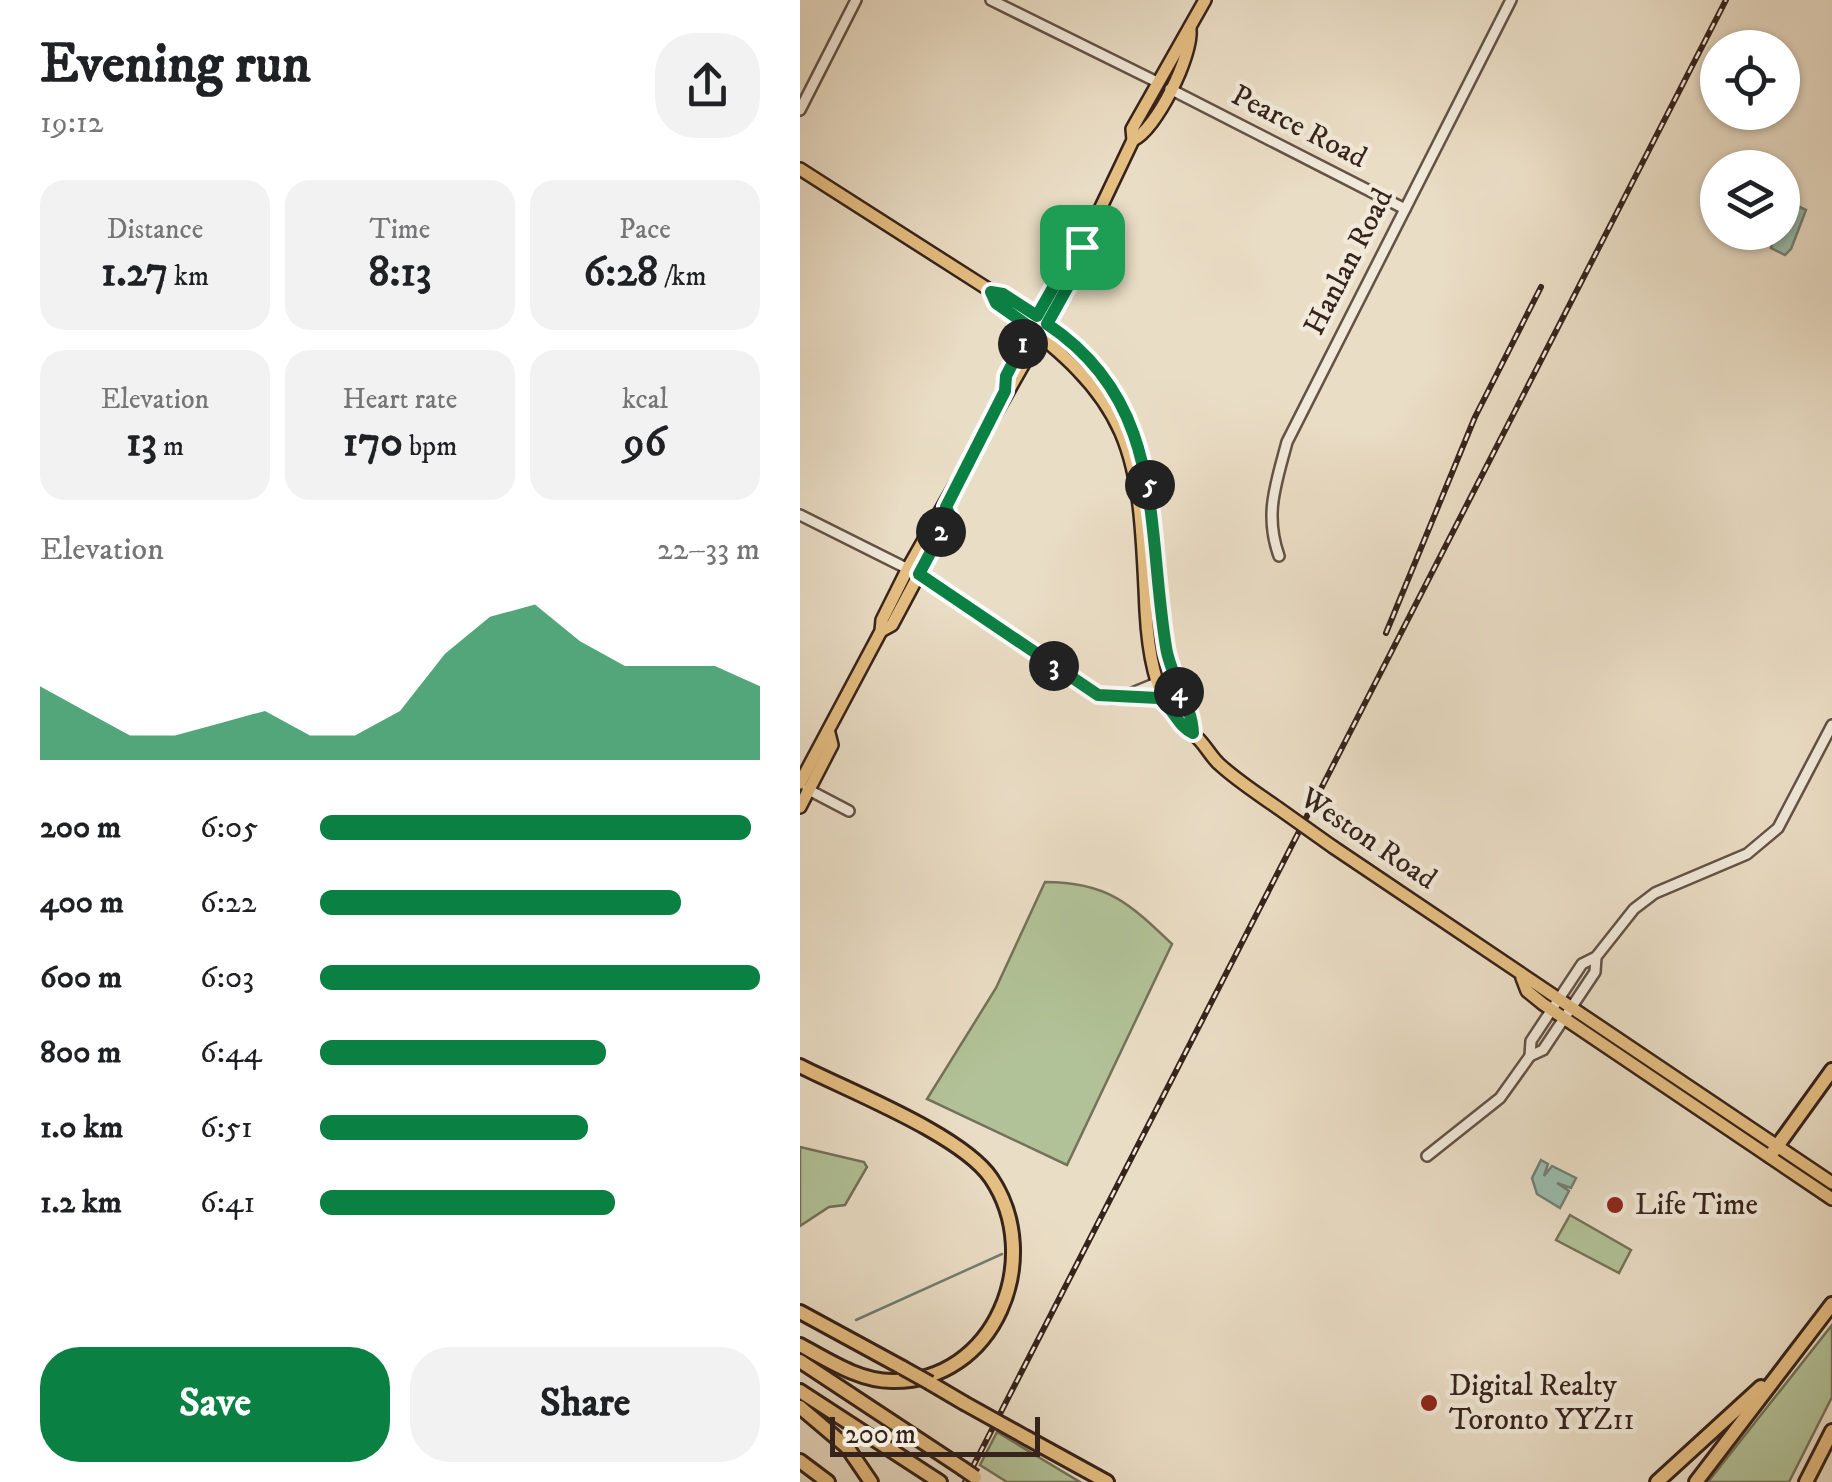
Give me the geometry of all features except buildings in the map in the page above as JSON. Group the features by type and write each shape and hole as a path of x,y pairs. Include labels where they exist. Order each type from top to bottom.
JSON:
{"highway":[{"path":"800,1066 953,1144 991,1178 1014,1240 1011,1287 1003,1311 978,1344 935,1374 894,1381 869,1378 800,1345"},
{"path":"1774,1150 1832,1070"},
{"path":"1696,1482 1832,1304"},
{"path":"800,1312 1107,1482"},
{"path":"1657,1482 1748,1401 1813,1330"},
{"path":"800,1361 979,1480"},
{"path":"800,1391 940,1482"},
{"path":"800,1407 847,1447 871,1482"},
{"path":"1806,1482 1832,1431"},
{"path":"800,1461 828,1482"}],"main road":[{"path":"800,807 803,786 881,631 882,620 914,571 1005,391 1016,382 1071,256 1082,247 1133,140 1132,128 1164,86 1205,0"},
{"name":"Weston Road","path":"800,169 991,292 1003,294 1100,373 1140,443 1152,490 1166,652 1193,720 1193,733"},
{"name":"Weston Road","path":"1039,326 1099,392 1129,448 1141,494 1148,640 1167,703 1182,728 1193,733 1217,762 1278,808 1522,978 1535,979 1774,1150 1832,1199"},
{"name":"Weston Road","path":"1522,978 1526,991 1564,1019 1832,1183"}],"street":[{"path":"800,110 856,0"},
{"name":"Pearce Road","path":"992,0 1405,209"},
{"name":"Hanlan Road","path":"1279,556 1270,524 1276,470 1511,0"},
{"path":"800,515 914,571 1098,695 1148,695 1167,703"},
{"path":"1124,696 1159,682 1178,690"},
{"path":"1530,1056 1531,1041 1582,964 1596,957 1634,909 1655,893 1732,862 1765,841 1796,800 1832,726"},
{"path":"803,786 849,810"},
{"path":"1427,1156 1500,1098 1530,1056 1543,1050 1594,972 1596,957"}],"shaded area":[{"path":"1045,882 1085,886 1116,898 1172,944 1067,1165 927,1099 996,988"},
{"path":"800,1147 864,1162 867,1167 845,1205 829,1207 800,1226"},
{"path":"1541,1160 1548,1164 1544,1176 1552,1166 1576,1178 1571,1188 1557,1183 1569,1191 1560,1208 1537,1194 1532,1178"},
{"path":"1570,1215 1631,1250 1619,1273 1556,1240"},
{"path":"1832,1325 1832,1397 1789,1482 1708,1482"},
{"path":"997,1432 1080,1482 1007,1482 980,1465"}],"waterway":[{"path":"856,1320 1002,1254"}],"railway":[{"path":"965,1482 1726,0"},
{"path":"1386,633 1475,417 1541,287"}],"place":[{"name":"Life Time","path":"1615,1205"},
{"name":"Digital Realty Toronto YYZ11","path":"1429,1403"}],"route":[{"path":"1082,247 1082,261 1047,324 1100,373 1140,443 1152,490 1166,652 1193,720 1193,733 1182,728 1167,703 1158,698 1098,695 919,574 950,516 946,507 1005,391 1006,376 1031,328 996,303 991,292 1003,294 1037,316 1071,256 1082,247"}]}
